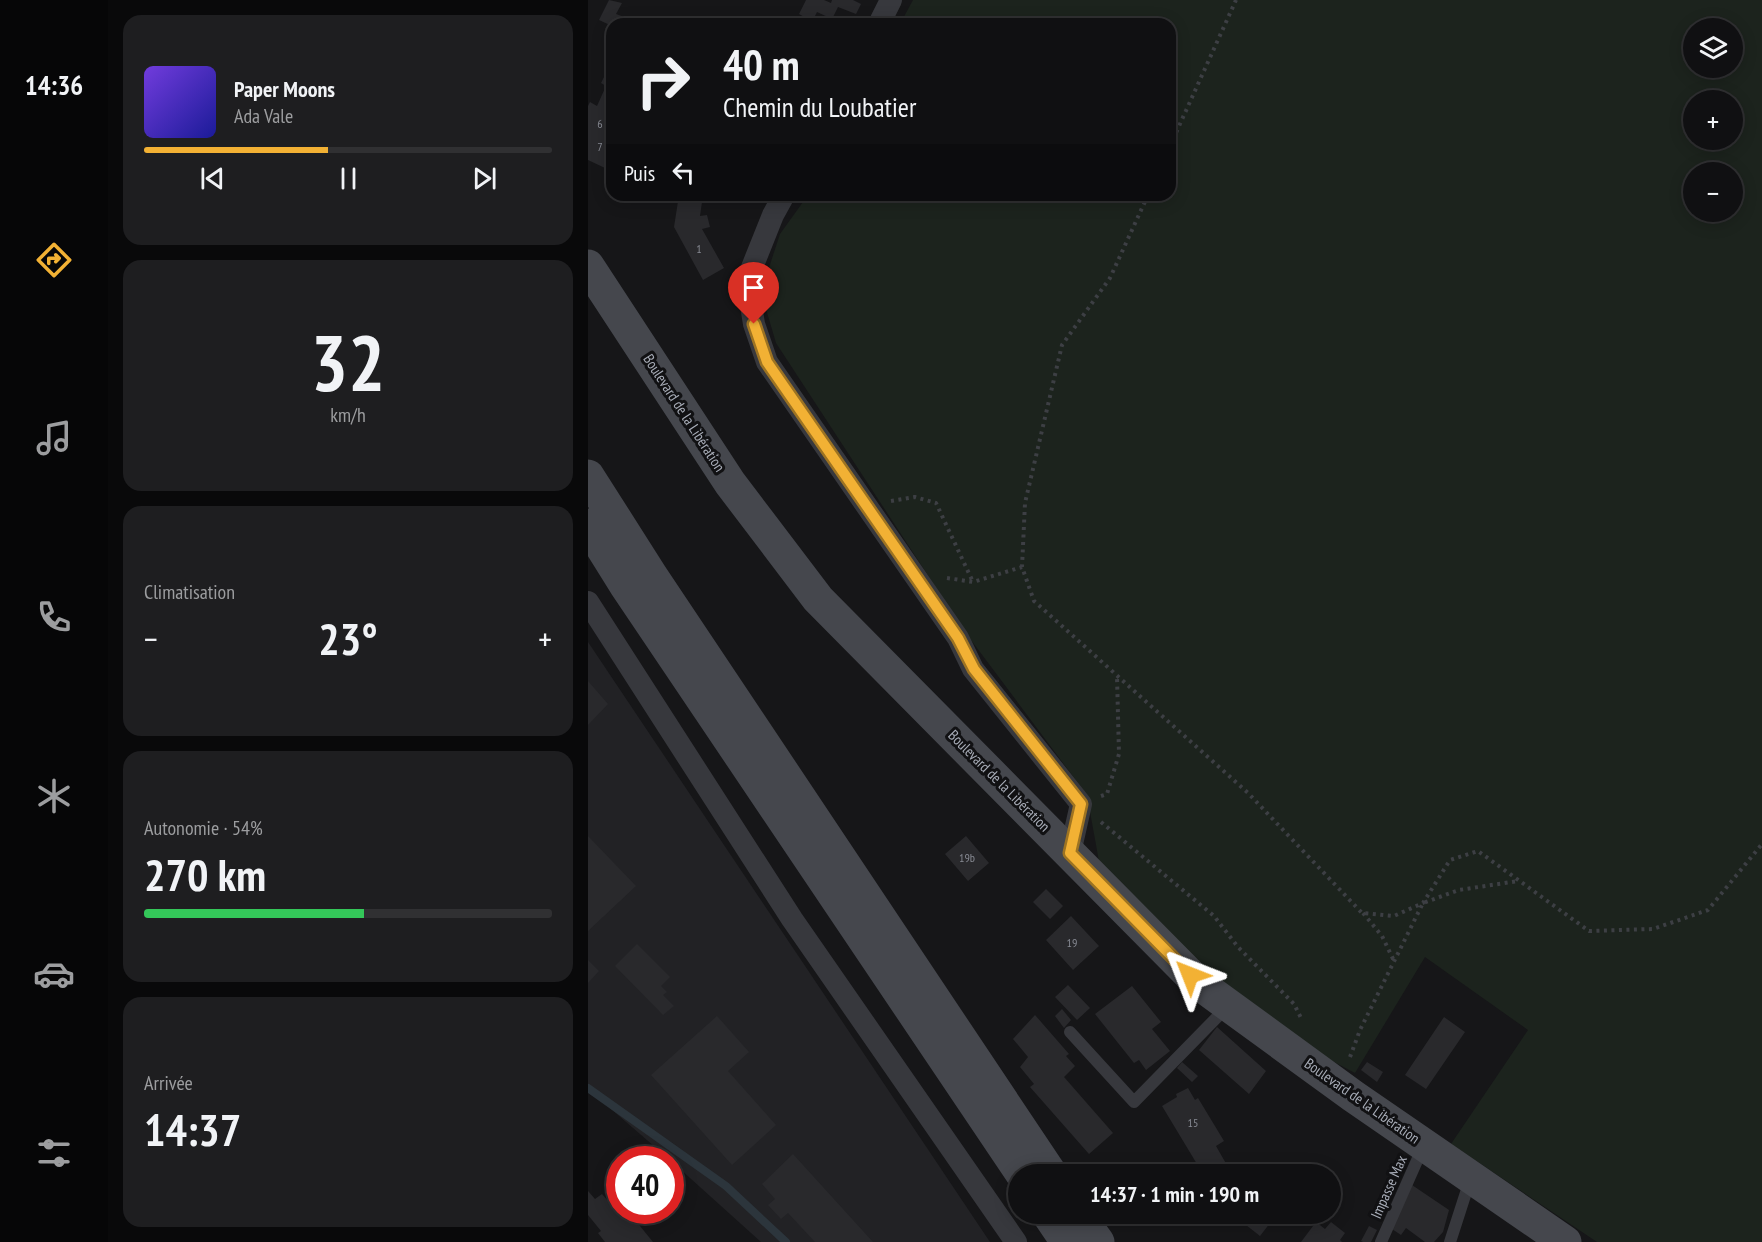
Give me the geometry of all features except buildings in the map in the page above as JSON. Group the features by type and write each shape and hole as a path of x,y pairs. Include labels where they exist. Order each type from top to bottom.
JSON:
{"main road":[{"name":"Boulevard de la Libération","path":"588,266 730,483 818,599 1198,983 1340,1086 1565,1242"},
{"path":"588,476 657,585 1044,1164"},
{"path":"588,525 633,596 1015,1164"},
{"path":"1055,1224 1067,1242"},
{"path":"1085,1224 1098,1242"}],"street":[{"path":"882,18 891,0"},
{"path":"781,201 747,280 754,324 767,362 958,638 974,669 1081,804 1070,853"},
{"path":"588,602 792,919 1016,1242"}],"lane":[{"path":"1071,1032 1134,1102 1229,1005"},
{"name":"Impasse Max","path":"1381,1242 1424,1144"},
{"path":"1450,1242 1471,1177"}],"path":[{"path":"1176,133 1236,0"},
{"path":"1145,201 1110,278 1062,345 1025,503 1022,567 1034,601 1248,793 1382,936 1394,961"},
{"path":"867,506 915,497 936,503 974,582"},
{"path":"913,573 974,582 1022,567"},
{"path":"1117,675 1119,754 1107,794 1081,804 1134,851 1214,916 1238,947 1294,1004 1305,1025"},
{"path":"1340,1086 1360,1030 1423,903 1450,860 1478,851 1588,931 1653,929 1708,910 1762,844"},
{"path":"1362,913 1394,916 1459,890 1520,881"}],"shaded area":[{"path":"913,0 1762,0 1762,1242 1597,1242 1451,1144 1528,1030 1425,957 1355,1073 1317,1053 1209,974 1100,867 1087,795 965,632 776,343 761,292 780,234 804,201 1176,201 1176,18 903,18"},
{"path":"588,642 990,1242 761,1242 684,1173 684,1146 654,1146 588,1089"}],"waterway":[{"path":"588,1088 726,1186 786,1242"}],"route":[{"path":"754,324 767,362 958,638 974,669 1081,804 1070,853 1190,975"}]}
